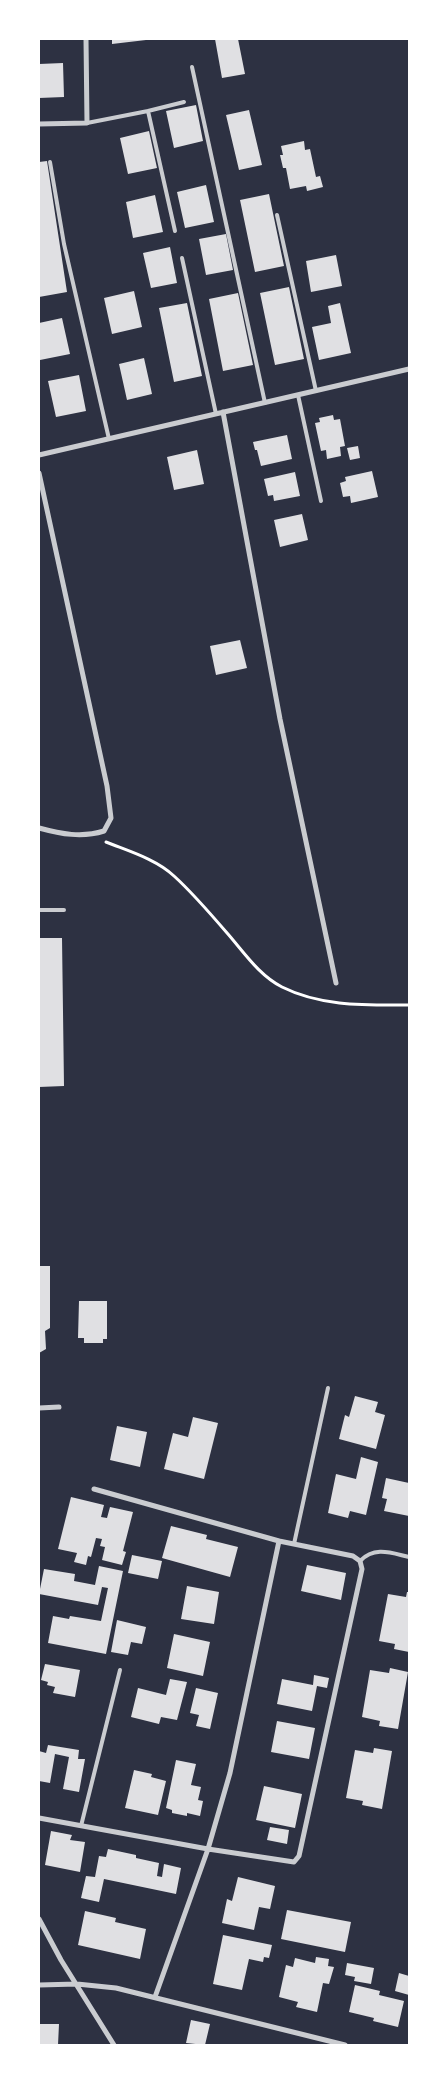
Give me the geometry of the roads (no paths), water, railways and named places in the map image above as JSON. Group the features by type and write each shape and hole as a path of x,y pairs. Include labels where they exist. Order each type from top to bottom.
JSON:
{"street":[{"path":"39,124 87,123 86,39"},
{"path":"39,455 409,369"},
{"path":"223,412 280,719 336,983"},
{"path":"39,473 107,786 111,818 104,831 89,835 60,833 39,828"},
{"path":"39,1408 60,1407"},
{"path":"39,1818 208,1849 294,1862 299,1856 362,1569 360,1561 353,1556 279,1542 94,1489"},
{"path":"155,1998 208,1849 230,1773 279,1542"},
{"path":"39,1920 61,1960 114,2045"},
{"path":"39,1985 77,1984 116,1988 344,2045"}],"lane":[{"path":"192,67 265,403"},
{"path":"87,123 184,102"},
{"path":"148,111 175,231"},
{"path":"50,162 64,244 109,439"},
{"path":"277,215 316,391"},
{"path":"182,258 216,414"},
{"path":"298,395 322,501"},
{"path":"39,910 64,910"},
{"path":"294,1544 328,1388"},
{"path":"360,1561 372,1552 380,1551 409,1557"},
{"path":"81,1826 120,1670"}]}
